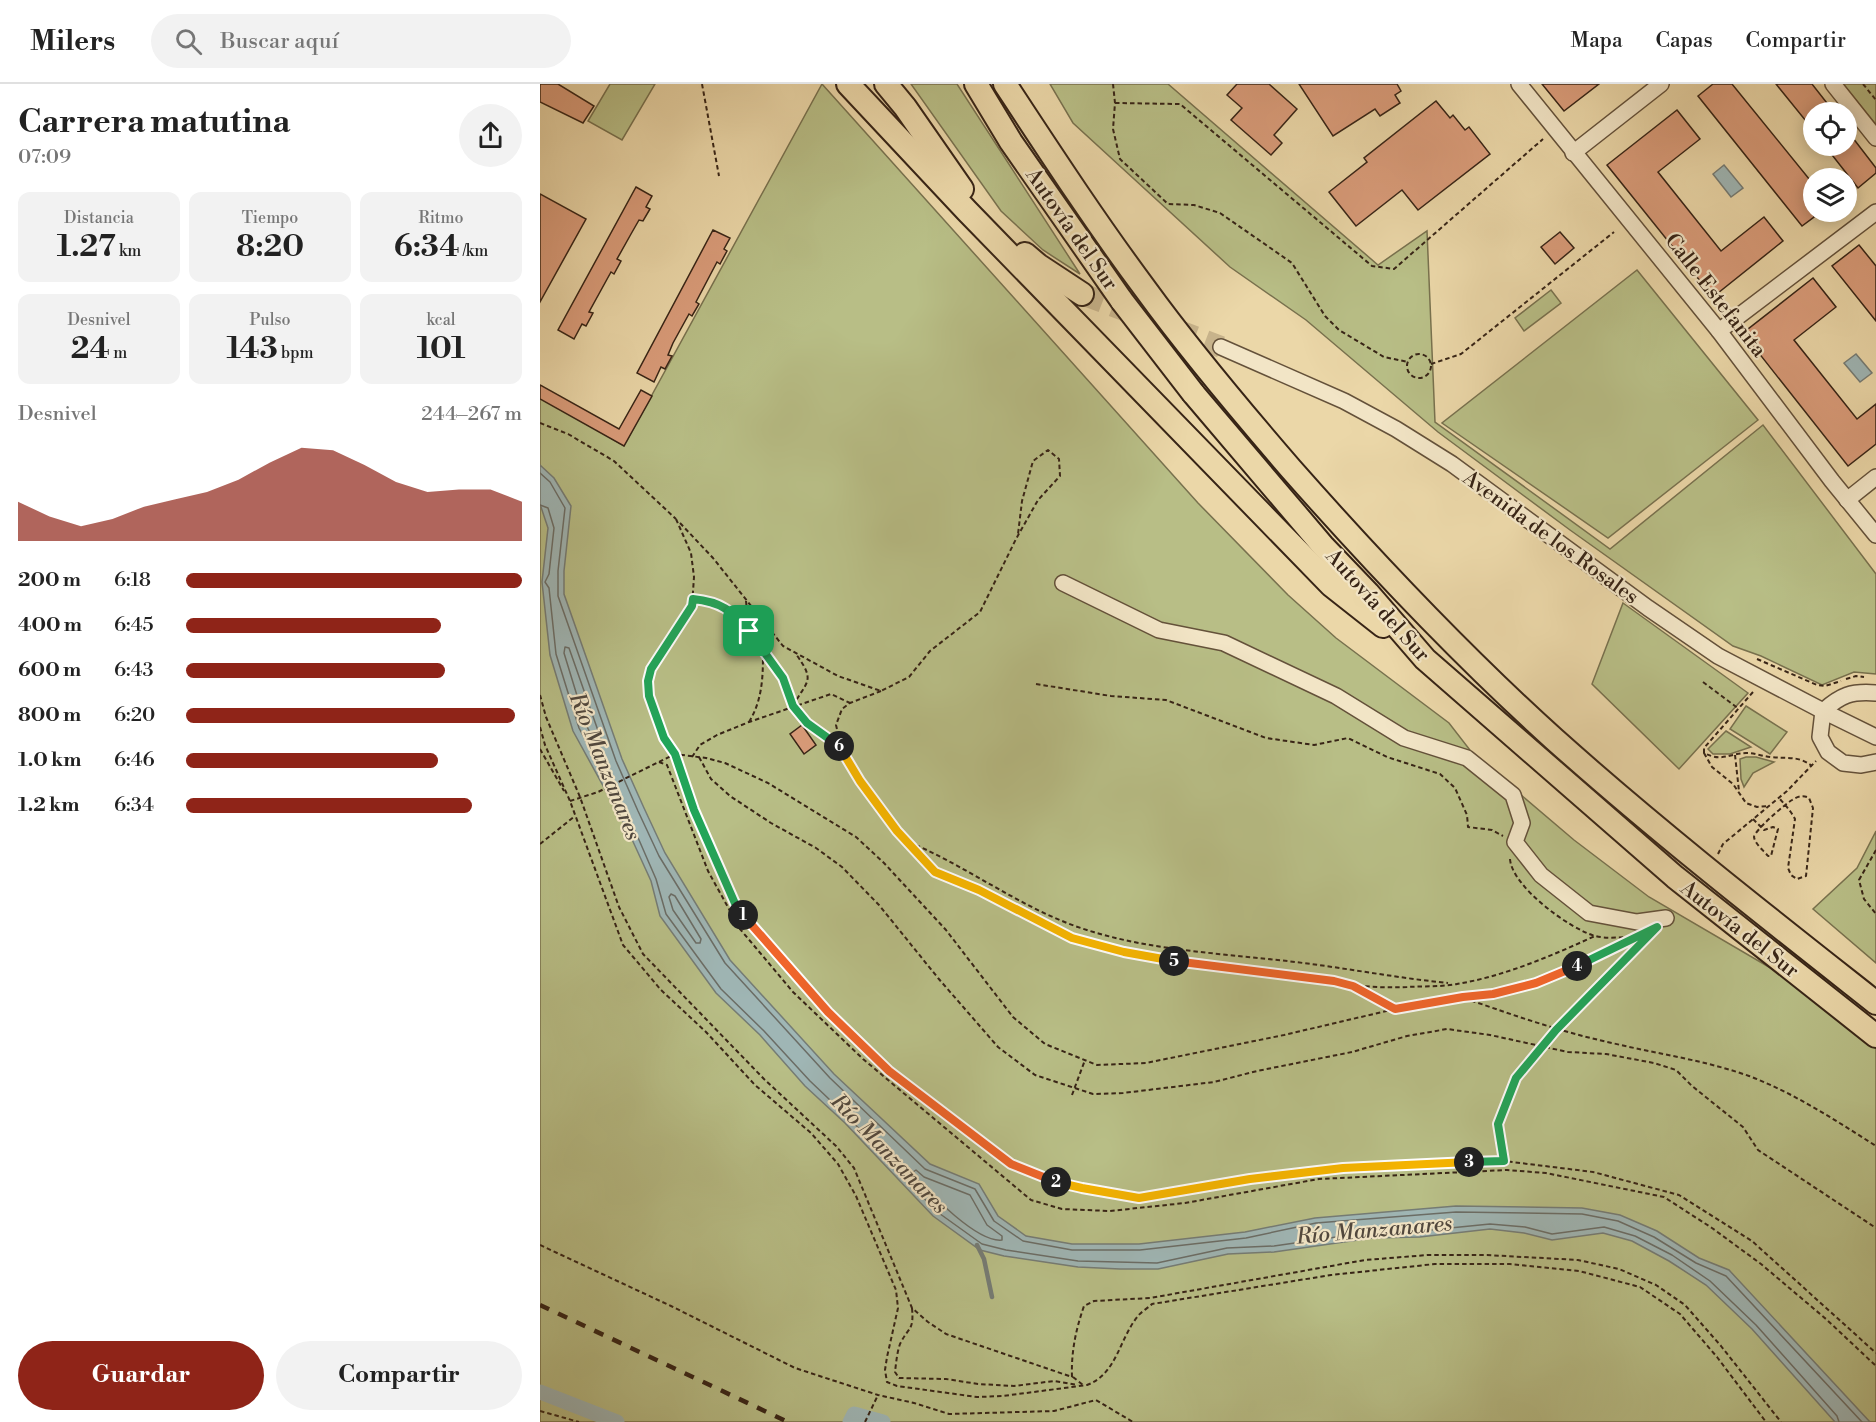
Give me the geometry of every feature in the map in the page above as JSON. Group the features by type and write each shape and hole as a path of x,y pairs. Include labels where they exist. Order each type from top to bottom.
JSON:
{"highway":[{"path":"848,84 967,211 1331,585 1425,658"},
{"path":"855,84 870,96 1014,244 1038,265 1082,294"},
{"path":"885,84 905,107 966,195"},
{"name":"Autovía del Sur","path":"976,84 1011,142 1122,301 1193,393 1315,537 1425,658 1675,878 1876,1036"},
{"name":"Autovía del Sur","path":"1005,84 1146,291 1241,411 1401,590 1555,740 1708,870 1876,1003"}],"street":[{"name":"Calle Estefanita","path":"1519,84 1719,331 1876,535"},
{"path":"1573,153 1660,84"},
{"path":"1833,84 1876,138"},
{"path":"1719,331 1876,212"},
{"name":"Avenida de los Rosales","path":"1221,347 1344,401 1396,429 1452,464 1648,608 1718,656 1876,737"},
{"path":"1847,500 1876,477"},
{"path":"1063,583 1159,630 1224,644 1336,696 1404,738 1467,758 1513,795 1522,822 1515,842 1541,875 1589,913 1637,922 1661,923"},
{"path":"1871,690 1838,697 1823,711 1820,737 1828,753 1843,763 1861,765 1876,762"}],"path":[{"path":"702,84 719,176"},
{"path":"1113,84 1115,103 1113,129 1120,159 1168,204 1194,205 1220,213 1292,263 1325,316 1339,330 1384,357 1408,362"},
{"path":"1863,84 1876,100"},
{"path":"1115,103 1180,104 1372,266 1394,269 1555,129"},
{"path":"1431,364 1461,354 1614,232"},
{"path":"1419,354 1427,356 1431,364 1430,372 1424,377 1418,378 1408,369 1408,362 1412,356 1419,354"},
{"path":"540,423 567,434 614,461 676,519 713,558 783,646 838,676 881,691"},
{"path":"1018,534 1022,501 1033,462 1048,450 1059,459 1060,476 1038,500 1018,534 980,612 930,651 909,677 850,703 842,709 836,725 841,747 860,781 906,841 935,872 979,890 1072,938 1145,956 1334,981 1353,986 1457,984 1554,955 1595,936"},
{"path":"676,519 691,553 694,577 692,606 651,669 648,681 649,696 664,738 675,754 694,810 737,908 828,1012 889,1071 1011,1164 1046,1179 1139,1198 1250,1179 1343,1168 1504,1161 1593,1172 1679,1195 1752,1241 1876,1353"},
{"path":"746,598 749,631"},
{"path":"693,599 706,600 728,608 764,650 783,678 793,706 807,723 841,747"},
{"path":"749,722 757,710 762,690 764,650"},
{"path":"793,706 806,689 808,679 806,668 795,652"},
{"path":"1749,655 1817,685 1825,686 1856,676 1871,690"},
{"path":"1703,682 1738,708"},
{"path":"1036,684 1111,696 1166,700 1266,738 1314,745 1348,738 1387,758 1440,774 1455,788 1467,815 1468,827 1492,830"},
{"path":"1753,692 1704,748 1704,753 1712,767 1733,784 1746,803 1756,807 1769,806"},
{"path":"692,757 700,745 717,735 793,706 831,694 850,703"},
{"path":"540,695 546,717 580,797 619,907 643,954 764,1079 836,1146 854,1168 912,1308 913,1324 900,1344 895,1372 899,1377 946,1379 978,1384 1014,1386 1054,1381 1083,1386"},
{"path":"540,727 623,945 661,990 706,1032 755,1085 811,1133 838,1164 856,1196 896,1290 898,1308 885,1370 887,1382 897,1386 977,1397 1083,1386 1099,1381 1112,1364 1138,1316 1152,1304 1331,1275 1435,1264 1510,1264 1579,1271 1640,1287 1680,1314 1717,1357 1766,1422"},
{"path":"540,749 570,801"},
{"path":"1704,753 1717,758 1748,753 1772,757 1792,757 1812,766"},
{"path":"1716,856 1723,844 1779,798 1816,760 1828,753"},
{"path":"570,801 598,792 675,754 725,763 768,783 856,837 885,863 946,930 1013,1017 1045,1044 1097,1065 1146,1063 1284,1035 1395,1009 1493,994 1536,983 1582,964 1661,923"},
{"path":"1735,755 1740,794"},
{"path":"699,757 711,778 730,796 771,824 816,848 842,867 879,905 998,1047 1035,1075 1093,1094 1123,1094 1214,1082 1352,1052 1407,1036 1447,1029 1490,1035 1568,1052 1616,1056 1654,1063 1676,1070 1692,1086 1743,1127 1758,1149 1876,1228"},
{"path":"659,762 667,765 708,871 740,929 785,983 863,1059 1030,1200 1062,1209 1110,1211 1185,1203 1319,1179 1507,1170 1546,1173 1664,1197 1761,1264 1826,1319 1876,1366"},
{"path":"1805,773 1808,776"},
{"path":"1753,819 1760,827 1764,830 1773,827 1778,829 1771,856 1768,856 1755,841 1754,835 1760,827 1785,806 1792,799 1807,796 1813,808 1806,876 1797,879 1791,875 1788,868 1795,819 1785,806 1779,798"},
{"path":"540,844 575,816"},
{"path":"906,841 937,854 1029,905 1073,925 1100,934 1157,946 1297,962 1411,980 1457,984"},
{"path":"1876,850 1859,880 1864,899 1876,914"},
{"path":"1504,1161 1498,1124 1516,1078 1556,1030 1661,923"},
{"path":"1353,986 1395,1009"},
{"path":"1463,997 1556,1030 1689,1058 1749,1077 1817,1108 1876,1146"},
{"path":"1072,1095 1085,1060"},
{"path":"540,1245 671,1305 795,1368 878,1395 949,1414 1054,1411 1096,1400 1133,1422"},
{"path":"1072,1377 1071,1360 1079,1322 1084,1306 1094,1301 1150,1298 1365,1260 1440,1255 1567,1259 1619,1269 1656,1285 1685,1305 1721,1346 1781,1422"},
{"path":"912,1308 946,1334 1072,1377 1083,1386"},
{"path":"866,1422 878,1395"},
{"path":"540,1411 579,1422"}],"green space":[{"path":"610,84 655,84 622,140 588,121"},
{"path":"822,84 1198,503 1288,595 1336,638 1449,723 1473,754 1574,840 1649,897 1774,970 1876,1045 1876,1422 540,1422 540,396 624,446"},
{"path":"911,84 957,84 1080,274 1043,250 1001,211"},
{"path":"1050,84 1168,84 1378,265 1427,231 1435,422 1610,549 1763,425 1876,574 1876,674 1854,672 1822,685 1761,656 1733,646 1570,530 1438,432 1306,320 1230,267 1073,123"},
{"path":"1843,84 1876,84 1876,125"},
{"path":"1637,270 1758,420 1608,538 1442,423"},
{"path":"1551,290 1561,303 1524,331 1515,318"},
{"path":"1623,603 1748,693 1679,769 1592,684"},
{"path":"1746,706 1787,732 1770,754 1730,729"},
{"path":"1726,731 1751,747 1730,754 1713,754 1708,749"},
{"path":"1746,757 1774,762 1753,773 1744,787 1741,779 1740,759"},
{"path":"1876,831 1876,963 1813,909 1857,868"}],"water":[{"path":"1724,165 1743,188 1731,197 1713,174"},
{"path":"1856,354 1872,373 1860,382 1844,363"},
{"name":"Río Manzanares","path":"540,465 554,478 571,506 564,571 564,594 622,759 665,853 730,960 834,1074 930,1164 979,1184 998,1216 1026,1236 1072,1244 1139,1244 1245,1232 1315,1218 1456,1206 1582,1208 1620,1215 1657,1231 1699,1258 1729,1270 1870,1422 1835,1422 1752,1329 1706,1285 1632,1241 1603,1233 1552,1240 1524,1233 1490,1229 1420,1237 1372,1238 1274,1252 1228,1254 1158,1269 1078,1267 1004,1256 980,1250 933,1216 845,1123 805,1086 760,1035 716,993 660,916 651,881 630,835 573,731 550,655 542,582 548,528 540,504"}],"building":[{"path":"540,84 558,84 594,106 583,123 540,102"},
{"path":"1237,84 1269,84 1297,109 1274,135 1282,143 1271,155 1231,120 1242,108 1227,95"},
{"path":"1299,84 1397,84 1401,91 1395,95 1400,103 1380,116 1375,109 1333,136"},
{"path":"1542,84 1599,84 1564,111"},
{"path":"1713,84 1732,84 1803,171 1803,222 1807,222 1802,226 1698,96"},
{"path":"1776,84 1812,84 1826,102 1803,102 1803,117"},
{"path":"1436,101 1450,118 1453,115 1465,130 1469,127 1490,154 1418,210 1402,190 1356,226 1329,192 1367,162 1364,158"},
{"path":"1677,110 1700,139 1658,172 1721,251 1764,217 1783,241 1713,297 1607,165"},
{"path":"1857,143 1876,168 1876,173 1858,188 1857,168 1842,168 1833,156 1857,156"},
{"path":"636,187 652,196 646,207 650,209 643,221 639,220 617,259 621,261 614,274 611,272 589,312 593,313 586,326 582,324 574,339 558,330"},
{"path":"540,194 586,219 540,302"},
{"path":"713,230 730,238 724,249 727,251 720,264 717,262 696,302 699,304 692,316 689,314 673,343 668,355 672,356 665,369 661,367 654,382 637,373"},
{"path":"1560,232 1574,248 1555,264 1541,247"},
{"path":"1859,245 1876,266 1876,321 1832,266"},
{"path":"1813,278 1836,307 1794,340 1857,419 1876,404 1876,444 1848,466 1743,333"},
{"path":"540,385 619,429 641,390 652,396 624,446 540,399"},
{"path":"802,725 816,745 804,754 790,734"}],"waterway":[{"path":"977,1245 984,1259 992,1297"},
{"path":"540,1392 617,1422"},
{"path":"850,1422 854,1414 883,1422"}],"tunnel":[{"path":"1082,294 1221,347"}],"railway":[{"path":"540,1305 788,1422"}],"route":[{"path":"693,599 706,600 728,608 749,631 783,678 793,706 807,723 841,747 860,781 897,831 935,872 979,890 1072,938 1124,952 1200,965 1334,981 1353,986 1395,1009 1493,994 1536,983 1582,964 1657,927 1556,1030 1516,1078 1498,1124 1504,1161 1343,1168 1250,1179 1139,1198 1046,1179 1011,1164 989,1149 889,1071 828,1012 737,908 694,810 675,754 664,738 649,696 648,681 651,669 692,606 693,599"}]}
